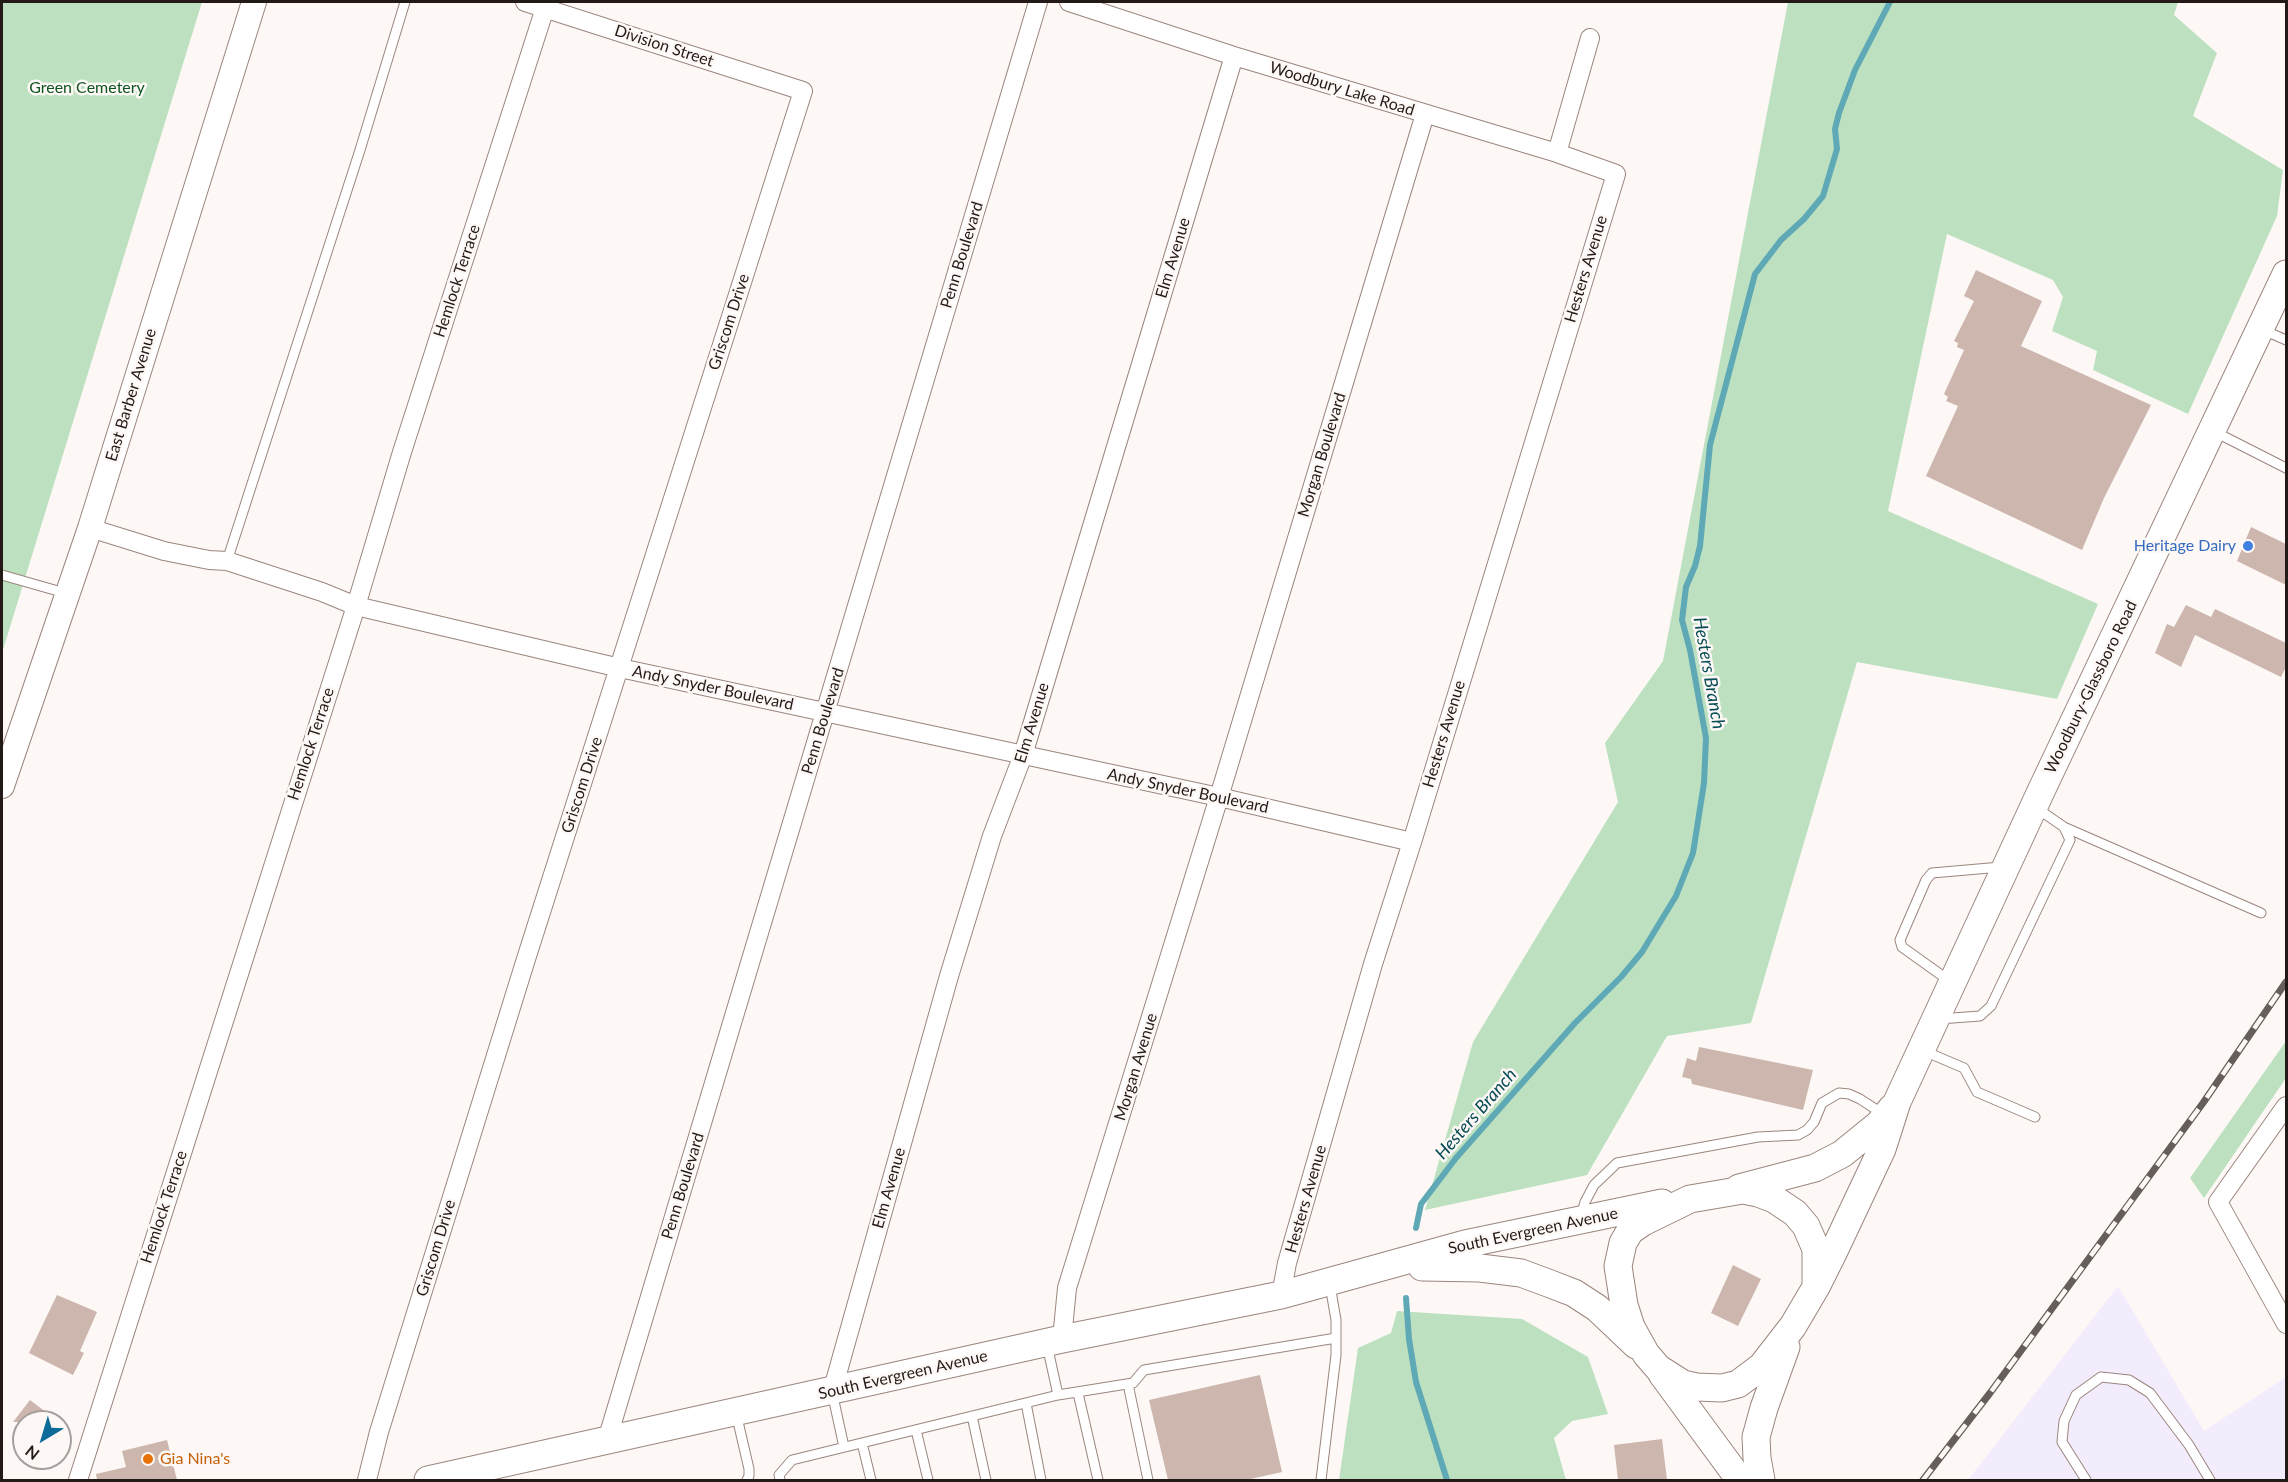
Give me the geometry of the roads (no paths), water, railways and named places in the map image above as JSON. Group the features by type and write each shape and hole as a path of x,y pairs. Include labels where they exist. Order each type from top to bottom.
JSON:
{"main road":[{"name":"Woodbury-Glassboro Road","path":"1816,1287 1882,1149 1891,1109 1937,1019 2034,806 2286,274"},
{"name":"Woodbury-Glassboro Road","path":"1721,1192 1815,1168 1842,1154 1861,1140 1891,1109"},
{"path":"1743,1190 1758,1193 1795,1213 1806,1226 1816,1249 1816,1287 1793,1326 1762,1366 1738,1384 1722,1388 1696,1387 1683,1384 1652,1361 1631,1327 1624,1305 1618,1266 1620,1254 1630,1231 1643,1222 1690,1199 1721,1192 1743,1190"},
{"name":"South Evergreen Avenue","path":"428,1480 476,1475 607,1440 1054,1341 1281,1295 1465,1244 1659,1203 1690,1199"},
{"name":"South Evergreen Avenue","path":"1378,1269 1450,1266 1521,1273 1574,1293 1614,1324 1652,1361 1729,1475"},
{"path":"1761,1480 1756,1458 1756,1437 1793,1326"}],"street":[{"name":"East Barber Avenue","path":"2,786 90,528 254,2"},
{"name":"Division Street","path":"525,2 803,91"},
{"name":"Penn Boulevard","path":"607,1440 1038,2"},
{"name":"Woodbury Lake Road","path":"1069,2 1234,56 1557,153 1616,174"},
{"name":"Hemlock Terrace","path":"78,1480 356,606 402,452 545,8"},
{"path":"1557,153 1590,38"},
{"name":"Elm Avenue","path":"832,1392 949,976 992,836 1023,755 1234,56"},
{"name":"Griscom Drive","path":"367,1480 379,1431 546,896 803,91"},
{"name":"Morgan Boulevard","path":"1219,797 1425,114"},
{"name":"Hesters Avenue","path":"1281,1295 1287,1263 1373,964 1616,174"},
{"name":"Andy Snyder Boulevard","path":"90,528 164,551 227,561 322,592 356,606 620,668 1219,797 1412,842"},
{"name":"Morgan Avenue","path":"1054,1341 1067,1288 1219,797"},
{"path":"2286,1106 2218,1202 2286,1324"}],"lane":[{"path":"227,561 360,150 405,2"},
{"path":"2261,328 2286,340"},
{"path":"2213,431 2286,468"},
{"path":"2,575 68,594"},
{"path":"2034,806 2064,827 2260,913"},
{"path":"1937,1019 1980,1016 1991,1006 2070,840 2064,827"},
{"path":"1953,983 1902,946 1900,940 1926,880 1932,873 2006,867"},
{"path":"1922,1050 1964,1068 1977,1092 2035,1117"},
{"path":"1581,1220 1585,1202 1594,1185 1617,1163 1758,1137 1798,1135 1814,1122 1822,1103 1839,1093 1849,1094 1891,1109"},
{"path":"1320,1480 1333,1387 1336,1338 1336,1320 1329,1282"},
{"path":"780,1480 779,1475 792,1460 1058,1395 1133,1383 1144,1370 1336,1338"},
{"path":"1054,1341 1058,1395"},
{"path":"2086,1480 2062,1442 2064,1421 2076,1395 2101,1377 2129,1380 2151,1393 2189,1445 2210,1480"},
{"path":"1128,1384 1148,1480"},
{"path":"832,1392 844,1448"},
{"path":"1078,1393 1098,1480"},
{"path":"1026,1403 1041,1480"},
{"path":"736,1412 749,1469 747,1480"},
{"path":"972,1416 986,1480"},
{"path":"916,1430 928,1480"},
{"path":"862,1443 871,1480"}],"waterway":[{"name":"Hesters Branch","path":"1416,1228 1421,1204 1456,1158 1575,1023 1621,977 1642,952 1676,896 1693,853 1704,783 1706,738 1690,650 1682,620 1686,587 1700,546 1710,445 1755,274 1781,240 1804,219 1823,196 1837,149 1835,129 1839,113 1855,70 1890,2"},
{"name":"Hesters Branch","path":"1406,1298 1409,1339 1416,1382 1447,1480"}],"railway":[{"path":"1923,1480 1990,1393 2203,1103 2286,982"}],"place":[{"name":"Heritage Dairy","path":"2248,546"},
{"name":"Gia Nina's","path":"148,1459"}],"park label":[{"name":"Green Cemetery","path":"87,88"}]}
